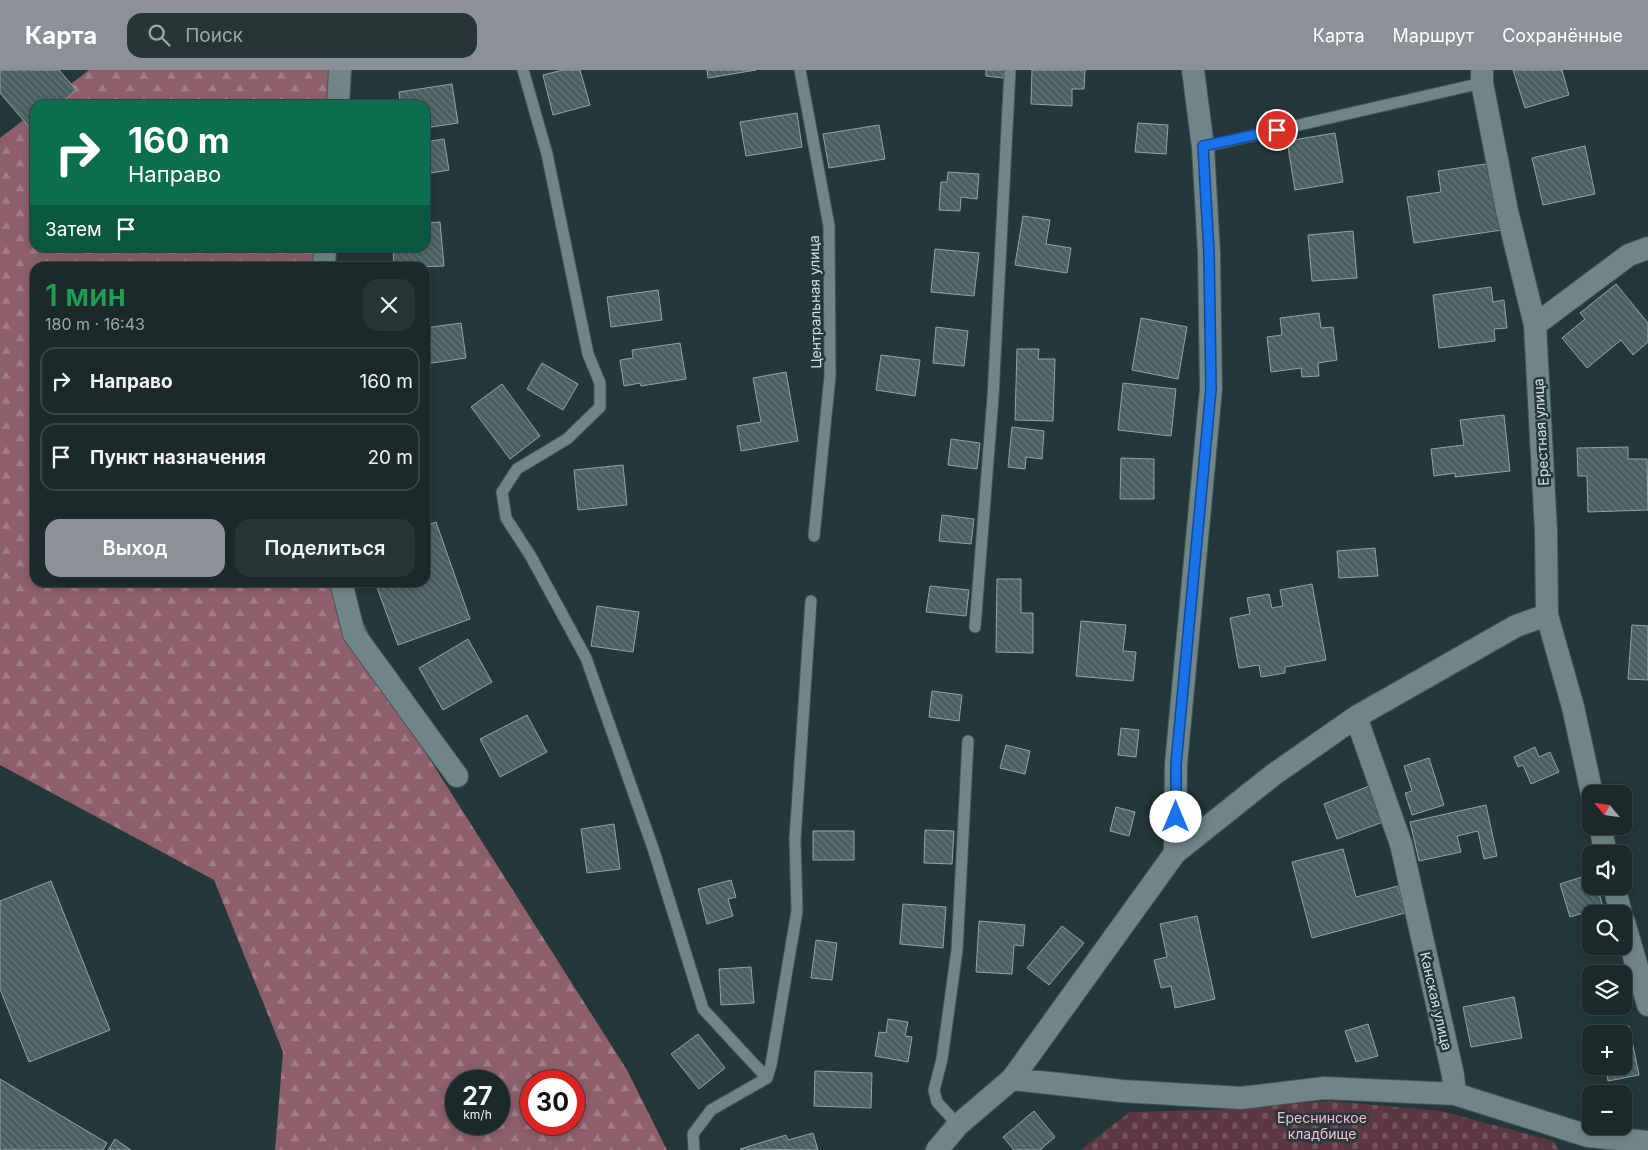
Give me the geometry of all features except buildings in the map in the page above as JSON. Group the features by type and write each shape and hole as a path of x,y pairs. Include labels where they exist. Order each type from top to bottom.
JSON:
{"street":[{"path":"338,100 340,70"},
{"path":"1175,852 1176,764 1211,389 1209,253 1203,146 1192,70"},
{"name":"Ерестная улица","path":"1482,76 1507,211 1535,325 1546,531 1547,615 1573,707 1590,785"},
{"path":"1535,325 1629,256 1648,248"},
{"path":"342,587 354,634 458,776"},
{"path":"938,1150 958,1125 1012,1079 1175,852 1273,775 1356,717 1516,626 1547,615"},
{"name":"Канская улица","path":"1356,717 1402,844 1453,1075 1455,1094"},
{"path":"1632,950 1648,1005"},
{"path":"1012,1079 1122,1091 1241,1098 1324,1088 1455,1094 1588,1136 1648,1142"}],"lane":[{"path":"523,70 547,154 588,354 600,383 600,407 567,439 517,469 502,492 506,518 530,555 586,658 654,851 703,1009 767,1078"},
{"name":"Центральная улица","path":"800,70 829,226 830,376 814,536"},
{"path":"975,626 993,387 1010,70"},
{"path":"1203,146 1482,76"},
{"path":"767,1078 797,911 795,839 812,601"},
{"path":"958,1125 937,1102 934,1090 942,1059 956,950 968,741"},
{"path":"694,1150 693,1134 710,1110 767,1078"}],"green space":[{"path":"89,70 336,70 333,100 50,100"},
{"path":"30,115 30,252 324,252 323,262 30,262 30,587 348,587 427,755 627,1070 667,1150 275,1150 283,1052 214,880 0,765 0,138"},
{"name":"Ереснинское кладбище","path":"1329,1101 1441,1111 1553,1141 1559,1150 1080,1150 1130,1112 1216,1110"}],"route":[{"path":"1176,817 1176,764 1211,389 1209,253 1203,146 1277,130"}]}
